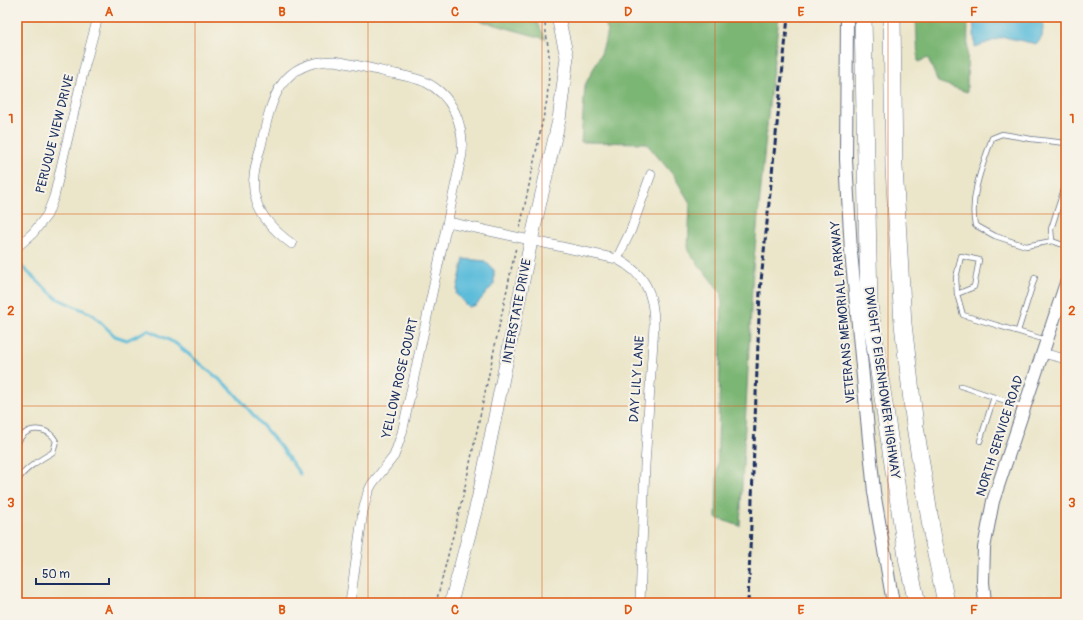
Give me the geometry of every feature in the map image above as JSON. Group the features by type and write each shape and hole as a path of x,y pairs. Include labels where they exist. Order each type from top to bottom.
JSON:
{"highway":[{"name":"DWIGHT D EISENHOWER HIGHWAY","path":"863,17 869,305 908,563 917,603"},
{"name":"DWIGHT D EISENHOWER HIGHWAY","path":"892,17 894,167 903,324 915,426 932,532 946,603"}],"main road":[{"name":"INTERSTATE DRIVE","path":"450,603 478,500 531,242 559,120 567,57 558,17"}],"street":[{"name":"PERUQUE VIEW DRIVE","path":"17,247 33,232 47,215 54,197 84,69 98,17"},
{"name":"VETERANS MEMORIAL PARKWAY","path":"847,17 846,158 850,252 874,492 893,603"},
{"name":"YELLOW ROSE COURT","path":"292,244 270,224 255,200 254,189 254,176 270,108 278,88 292,74 302,68 324,61 348,63 419,80 433,87 442,94 448,101 458,120 463,142 462,154 398,446 394,456 372,484 365,501 350,603"},
{"path":"617,259 632,230 651,174"},
{"name":"DAY LILY LANE","path":"448,222 531,242 617,259 628,264 645,283 651,296 654,310 645,465 640,603"},
{"name":"NORTH SERVICE ROAD","path":"985,603 983,582 984,548 993,501 1066,283"},
{"path":"1042,353 1066,359"}],"lane":[{"path":"1066,143 1002,134 992,138 978,183 973,215 975,225 995,236 1026,246 1052,240 1066,246"},
{"path":"1052,240 1052,229 1066,183"},
{"path":"957,294 974,287 979,260 961,256 956,278 957,294 963,316 1046,340"},
{"path":"1018,331 1035,277"},
{"path":"961,386 1024,407"},
{"path":"980,441 994,396"},
{"path":"17,445 22,435 30,431 38,430 47,431 54,436 56,441 53,452 33,465 20,476 17,481"}],"path":[{"path":"436,603 463,496 547,100 549,54 544,17"}],"green space":[{"path":"467,17 534,17 546,39"},
{"path":"602,17 779,17 753,269 740,526 716,518 722,294 688,251 690,203 674,176 646,143 581,142 585,85 601,54 608,31"},
{"path":"916,17 968,17 967,92 938,82 928,58 918,62"}],"water":[{"path":"973,17 1044,17 1042,37 1037,44 1004,37 975,47"},
{"path":"464,259 485,261 494,270 494,284 476,305 468,307 456,294"}],"waterway":[{"path":"20,265 56,298 92,314 115,336 127,340 148,330 175,343 231,389 280,446 300,474"}],"railway":[{"path":"748,603 760,291 788,17"}]}
